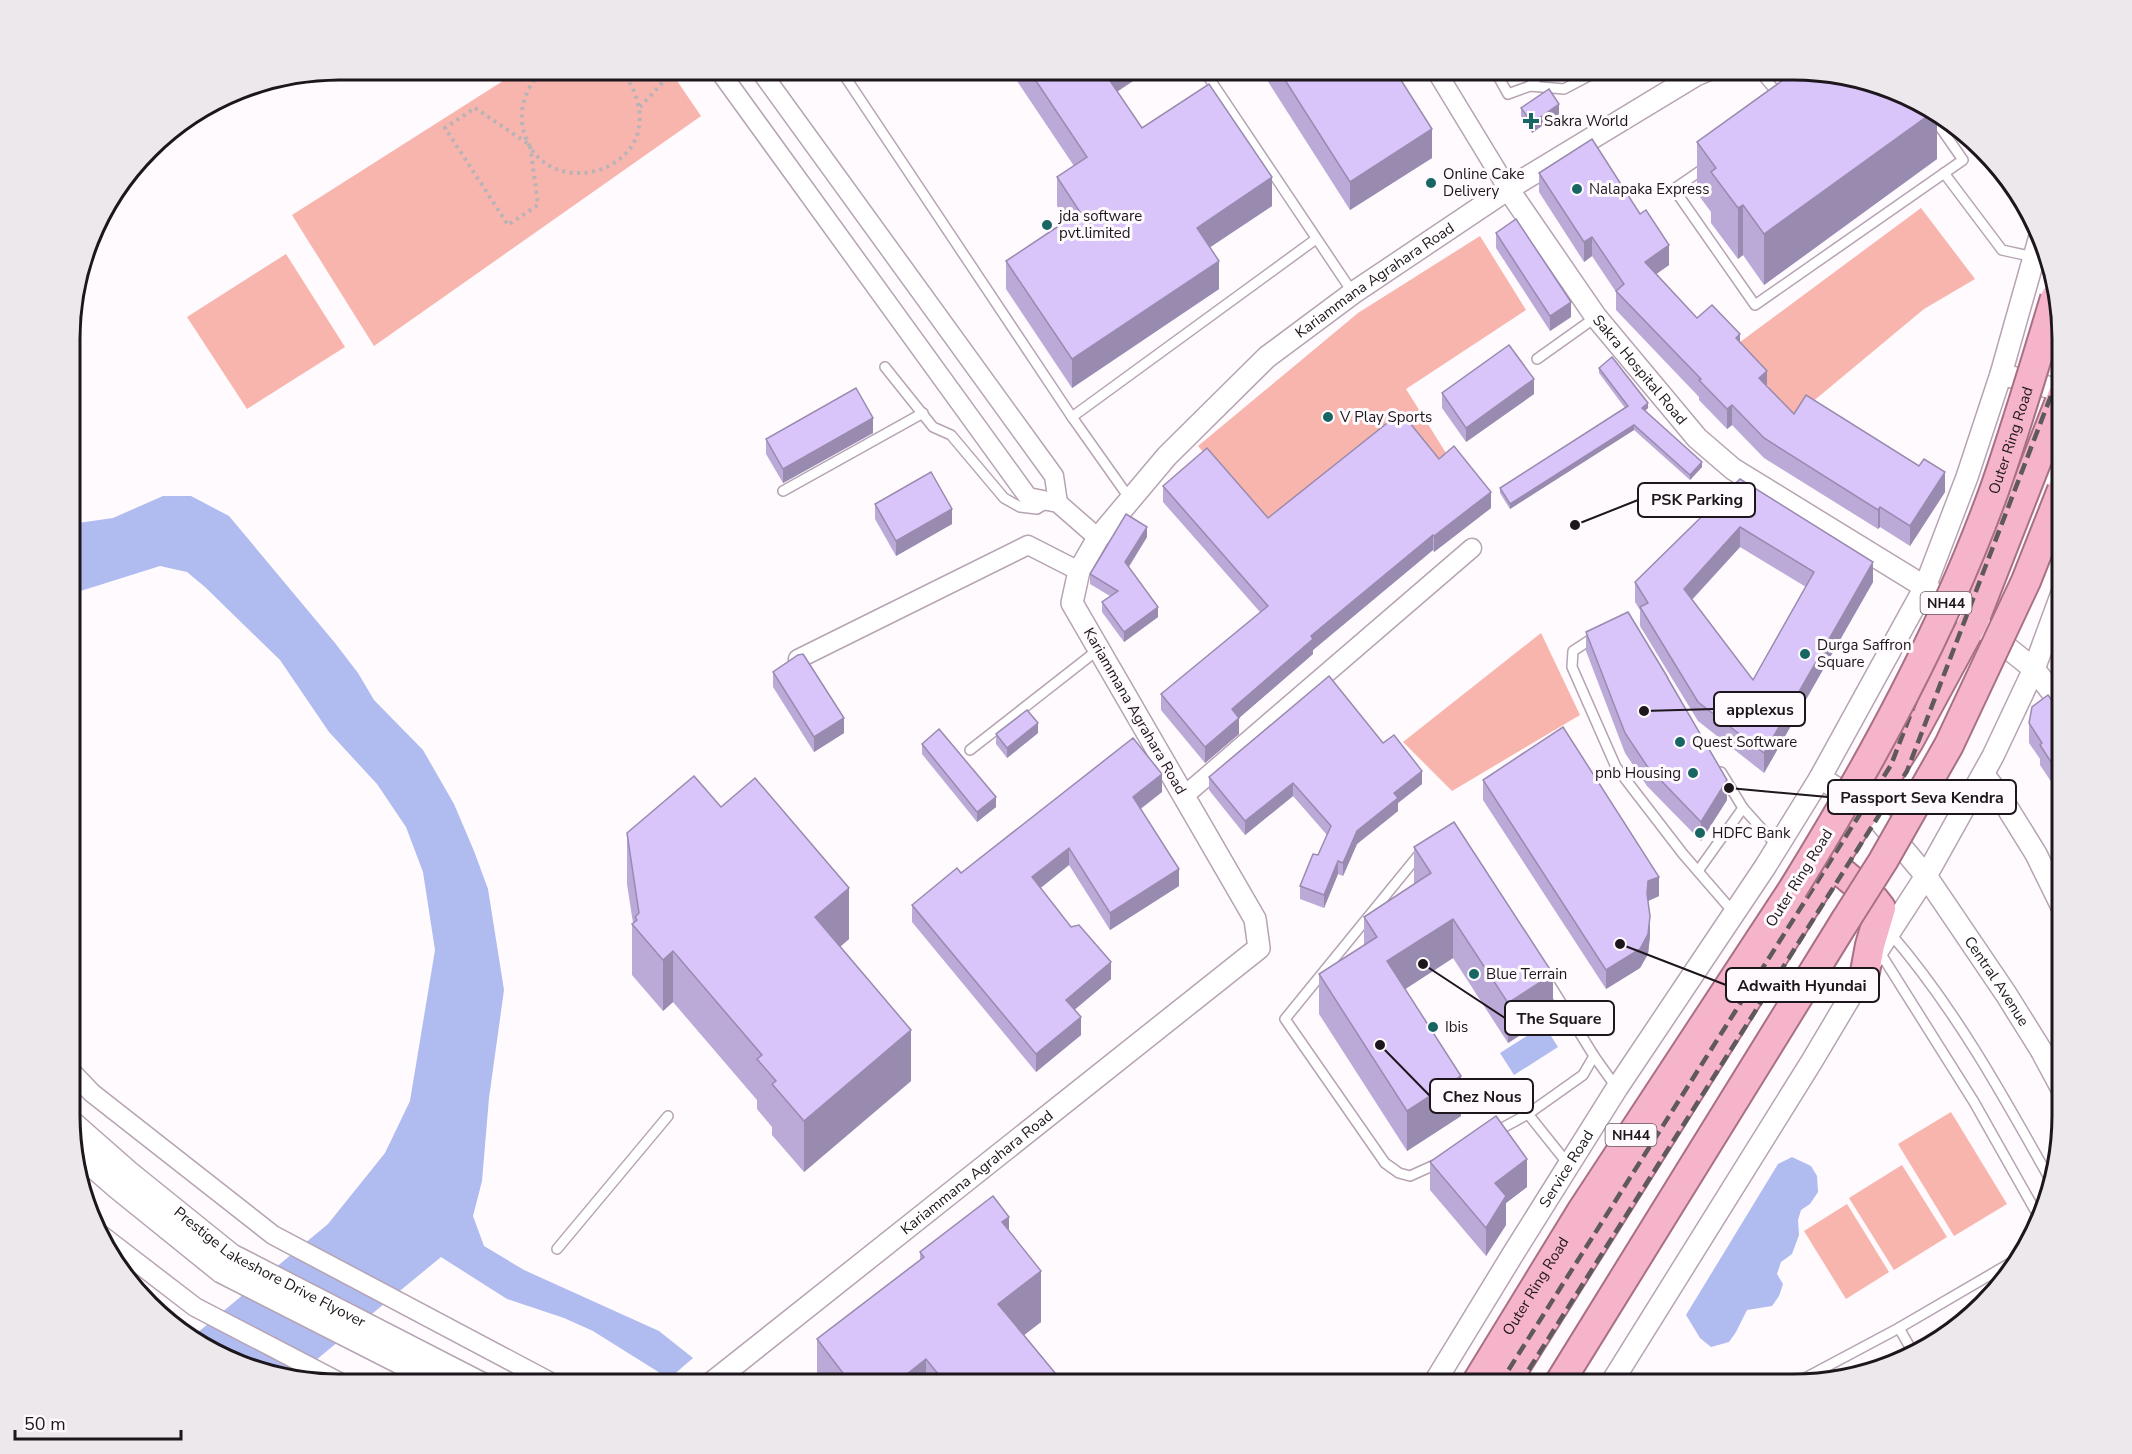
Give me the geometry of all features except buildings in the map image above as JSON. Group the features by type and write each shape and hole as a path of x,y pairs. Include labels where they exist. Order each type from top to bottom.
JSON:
{"highway":[{"name":"Outer Ring Road","path":"1481,1375 1581,1212 1793,889 1861,775 1924,655 1994,488 2051,313"},
{"path":"1510,1375 1908,741 1974,621 2052,419"},
{"path":"1564,1375 1883,861 1949,745 2026,581 2052,515"},
{"path":"1832,864 1874,899 1881,908 1870,945 1878,952"}],"street":[{"path":"726,80 1028,497 1054,502 1098,538"},
{"path":"767,80 1054,476 1054,502"},
{"name":"Sakra Hospital Road","path":"1442,80 1508,189 1596,317 1697,438 1733,469 1926,587 1974,621 2034,669 2052,692"},
{"name":"Kariammana Agrahara Road","path":"720,1375 1259,948 1255,919 1072,603 1079,571 1098,538 1167,456 1267,357 1353,293 1508,189 1684,80"},
{"name":"Service Road","path":"1439,1375 1617,1088 1778,847 1820,778 1926,587 1967,477 2001,374 2036,248"},
{"path":"2001,374 2052,390"},
{"path":"798,658 1028,545 1079,571"},
{"path":"1184,796 1472,548"},
{"path":"1616,1375 1926,876 1984,775 2034,669 2052,620"},
{"path":"1984,775 2000,796 2036,854 2052,887"},
{"name":"Central Avenue","path":"1820,778 1868,807 1926,876 1944,899 2007,994 2052,1070"},
{"path":"80,1080 92,1093 273,1235 539,1375"},
{"name":"Prestige Lakeshore Drive Flyover","path":"80,1131 123,1180 221,1272 423,1375"},
{"name":"Prestige Lakeshore Drive Flyover","path":"83,1155 232,1255 467,1375"},
{"path":"114,1245 195,1307 323,1374"}],"lane":[{"path":"847,80 1130,500"},
{"path":"1210,80 1353,293"},
{"path":"1500,80 1508,94 1530,86 1564,89 1581,80"},
{"path":"1530,86 1535,80"},
{"path":"1766,80 1782,100"},
{"path":"1712,163 1674,189 1755,305 1963,160 1936,123"},
{"path":"1944,173 2002,250 2034,257"},
{"path":"1072,417 1316,239"},
{"path":"1537,359 1596,317"},
{"path":"885,367 933,427 951,435 1004,498 1020,507 1037,508 1054,502"},
{"path":"783,491 922,413"},
{"path":"1601,632 1573,651 1572,668 1616,767 1734,913"},
{"path":"970,750 1099,650"},
{"path":"1719,768 1743,808 1778,847"},
{"path":"1698,871 1743,808"},
{"path":"1428,846 1410,864 1285,1019 1385,1163 1400,1173 1410,1176 1450,1157"},
{"path":"1878,952 1943,1000 2046,1173"},
{"path":"1878,952 1974,1102 2035,1210"},
{"path":"1540,968 1594,1056 1617,1088"},
{"path":"1489,1136 1528,1114 1582,1076 1594,1056"},
{"path":"1528,1114 1569,1166"},
{"path":"557,1249 668,1116"},
{"path":"1813,1374 1899,1328 2003,1267"},
{"path":"1899,1328 1910,1347"}],"path":[{"path":"534,80 527,93 522,119 530,145 538,205 507,225 445,128 475,108 530,145 548,164 561,171 576,174 598,171 618,161 628,150 637,130 639,108 636,94 628,80"},
{"path":"639,108 665,80"}],"shaded area":[{"path":"505,80 676,80 701,116 374,346 292,215"},
{"path":"1921,208 1975,279 1924,309 1793,418 1736,345"},
{"name":"V Play Sports","path":"1480,236 1526,310 1406,389 1451,461 1311,576 1198,446 1358,313"},
{"path":"286,254 345,347 247,409 187,317"},
{"path":"1541,633 1580,715 1452,791 1403,742"},
{"path":"1951,1112 2007,1204 1954,1236 1898,1144"},
{"path":"1902,1165 1947,1237 1894,1270 1849,1198"},
{"path":"1847,1204 1889,1272 1846,1299 1804,1231"}],"water":[{"path":"163,496 191,496 229,516 335,643 358,673 374,700 423,750 454,804 488,889 504,990 489,1098 482,1181 473,1216 484,1246 524,1270 659,1331 693,1358 673,1375 663,1375 593,1331 564,1318 507,1299 441,1257 302,1372 255,1361 224,1348 197,1333 328,1224 385,1153 410,1101 435,950 423,872 406,827 377,784 329,732 280,660 187,572 160,566 80,591 80,523 113,518"},
{"path":"1544,1025 1558,1047 1514,1075 1500,1053"},
{"path":"1792,1157 1811,1166 1817,1176 1818,1192 1810,1204 1801,1210 1798,1220 1799,1235 1792,1254 1781,1262 1777,1274 1783,1284 1779,1296 1772,1306 1747,1310 1729,1342 1711,1347 1700,1338 1686,1315 1778,1164"}],"railway":[{"path":"1505,1375 1891,765 2052,348"},
{"path":"1525,1375 1907,771 2052,393"}],"place":[{"name":"Sakra World","path":"1531,121"},
{"name":"Online Cake Delivery","path":"1431,183"},
{"name":"Nalapaka Express","path":"1577,189"},
{"name":"jda software pvt.limited","path":"1047,225"},
{"name":"V Play Sports","path":"1328,417"},
{"name":"PSK Parking","path":"1575,525"},
{"name":"Durga Saffron Square","path":"1805,654"},
{"name":"applexus","path":"1644,711"},
{"name":"Quest Software","path":"1680,742"},
{"name":"pnb Housing","path":"1693,773"},
{"name":"Passport Seva Kendra","path":"1729,788"},
{"name":"HDFC Bank","path":"1700,833"},
{"name":"Adwaith Hyundai","path":"1620,944"},
{"name":"The Square","path":"1423,964"},
{"name":"Blue Terrain","path":"1474,974"},
{"name":"Ibis","path":"1433,1027"},
{"name":"Chez Nous","path":"1380,1045"}]}
